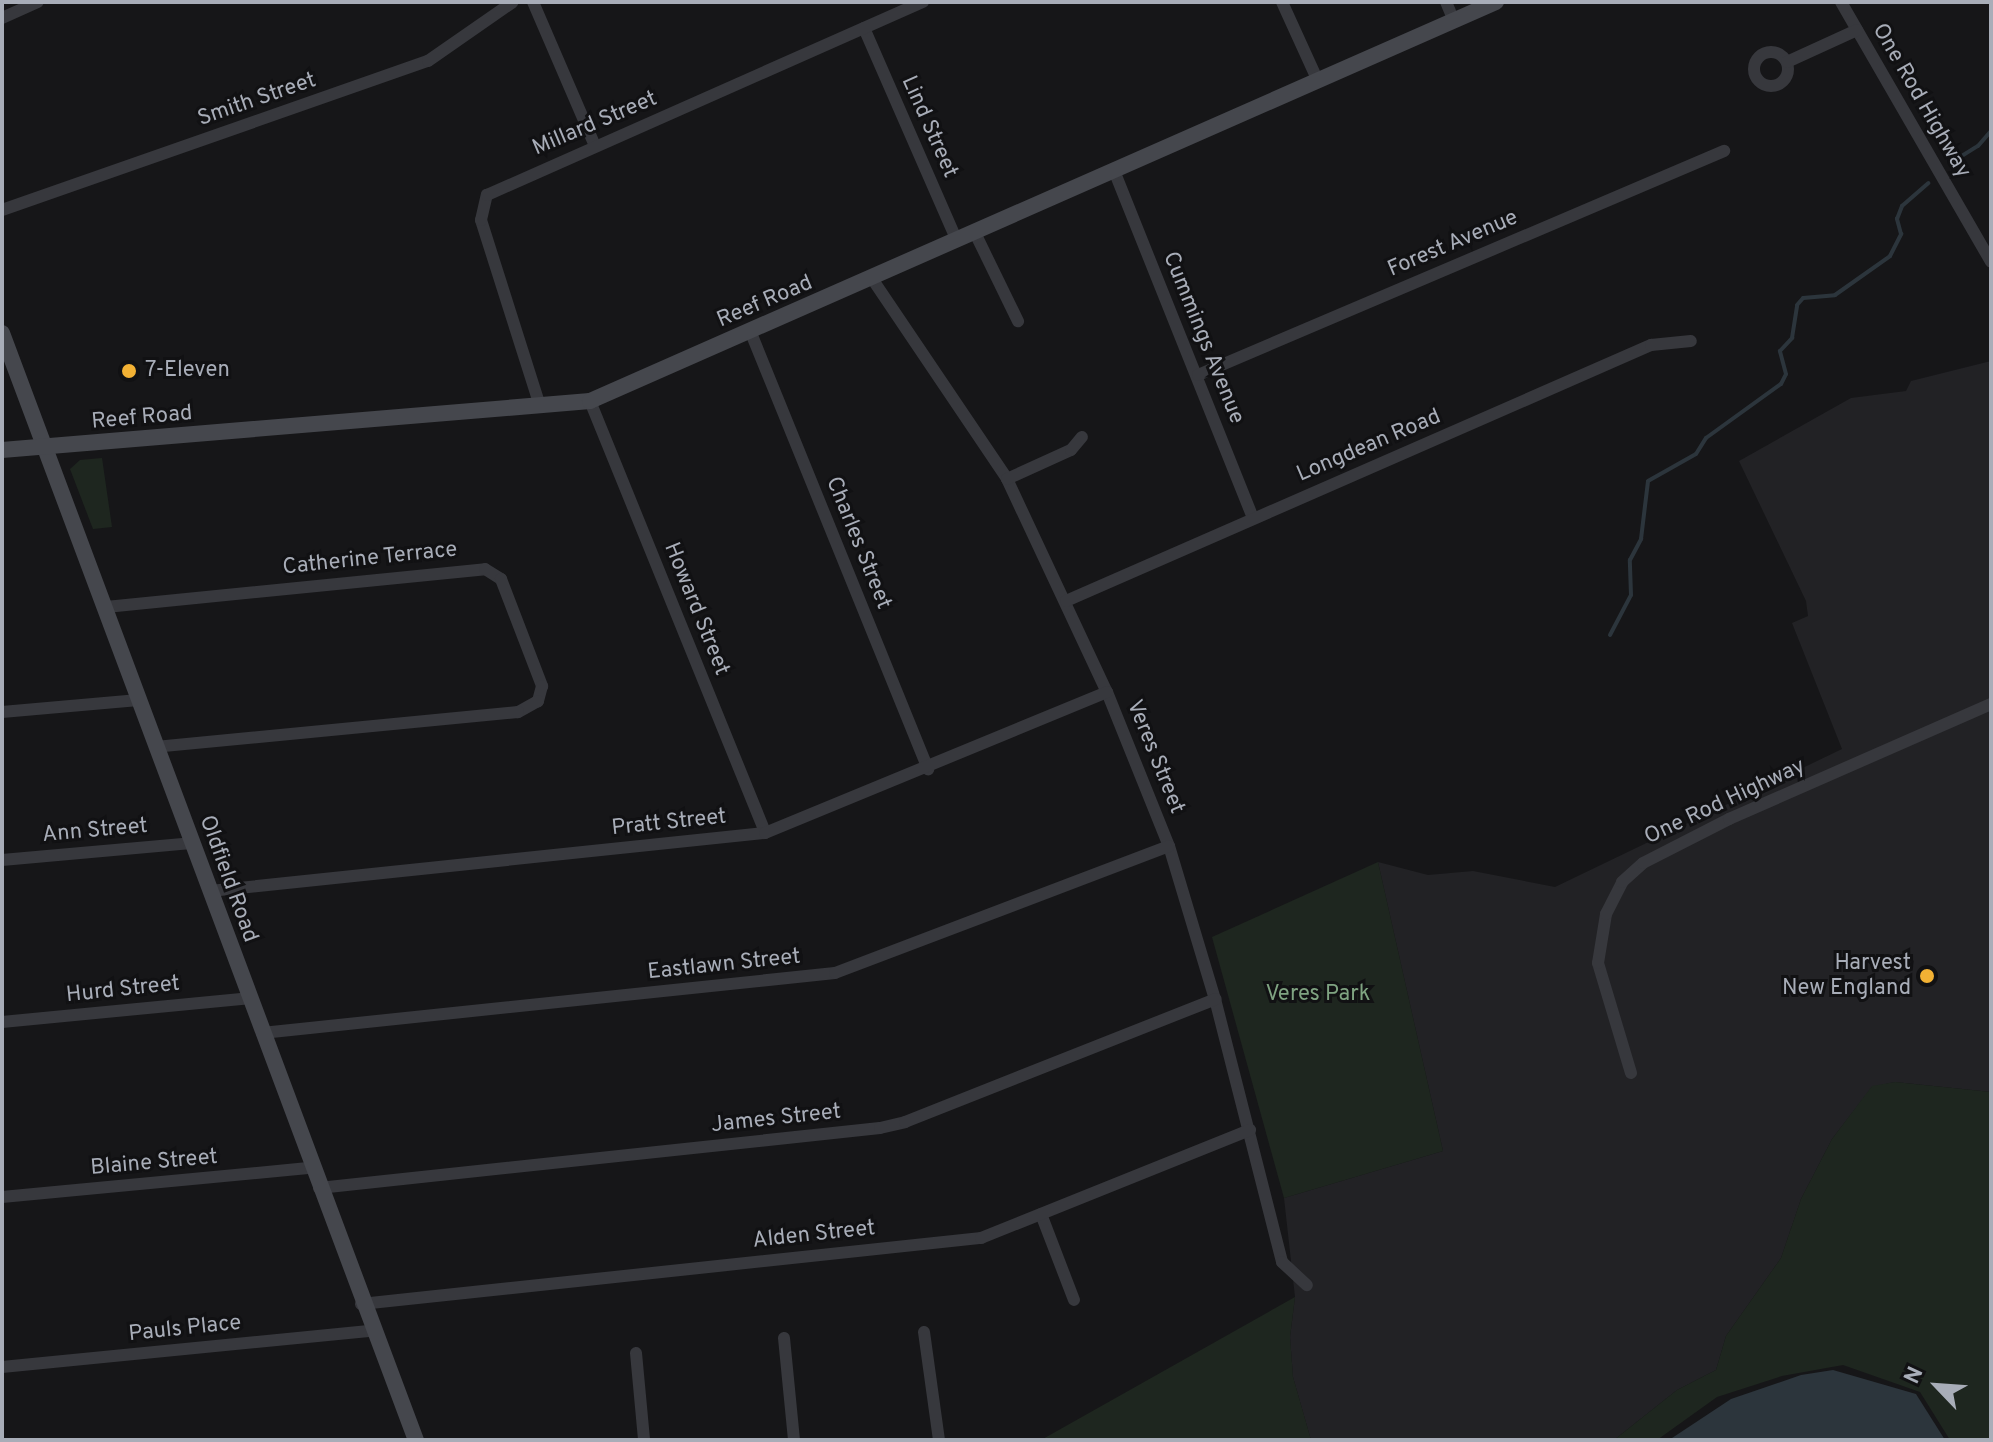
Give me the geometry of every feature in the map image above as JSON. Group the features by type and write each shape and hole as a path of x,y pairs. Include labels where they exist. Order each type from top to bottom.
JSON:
{"street":[{"path":"2,18 38,2"},
{"name":"Smith Street","path":"2,210 428,61 513,2"},
{"path":"533,2 595,146"},
{"name":"Millard Street","path":"540,406 481,220 481,205 491,191 923,2"},
{"path":"1282,2 1318,81"},
{"path":"1446,2 1454,21"},
{"name":"Reef Road","path":"2,450 590,401 976,235 1496,2"},
{"name":"One Rod Highway","path":"1841,2 1991,262"},
{"name":"Lind Street","path":"864,28 957,241"},
{"path":"1787,62 1857,30"},
{"name":"Forest Avenue","path":"1198,375 1724,151"},
{"name":"Cummings Avenue","path":"1115,173 1253,518"},
{"path":"976,235 1018,321"},
{"name":"Veres Street","path":"873,280 1007,479 1107,692 1169,846 1215,999 1282,1262 1307,1285"},
{"name":"Oldfield Road","path":"2,333 106,607 371,1331 416,1440"},
{"name":"Charles Street","path":"751,333 928,769"},
{"name":"Longdean Road","path":"1066,601 1651,345 1691,341"},
{"name":"Howard Street","path":"590,401 765,833"},
{"path":"1007,479 1071,450 1082,437"},
{"name":"Catherine Terrace","path":"106,607 485,569 501,579 542,686 538,701 518,712 156,747"},
{"name":"Pratt Street","path":"210,891 765,833 928,769 1107,692"},
{"path":"2,712 138,700"},
{"name":"One Rod Highway","path":"1631,1073 1598,963 1606,914 1622,882 1643,863 1715,826 1991,704"},
{"name":"Ann Street","path":"2,860 191,843"},
{"name":"Eastlawn Street","path":"262,1033 835,973 1169,846"},
{"name":"Hurd Street","path":"2,1022 249,998"},
{"name":"James Street","path":"319,1188 880,1128 905,1122 1215,999"},
{"name":"Alden Street","path":"361,1304 929,1247 981,1238 1250,1130"},
{"name":"Blaine Street","path":"2,1197 311,1168"},
{"path":"1041,1214 1074,1300"},
{"name":"Pauls Place","path":"2,1367 371,1331"},
{"path":"924,1332 939,1440"},
{"path":"784,1338 794,1440"},
{"path":"636,1353 644,1440"}],"shaded area":[{"path":"1991,361 1991,1092 1895,1082 1872,1087 1832,1139 1801,1199 1781,1258 1726,1336 1716,1370 1677,1390 1614,1440 1311,1440 1293,1377 1290,1337 1295,1297 1284,1198 1443,1151 1378,862 1428,875 1473,871 1555,887 1842,749 1792,623 1808,616 1806,601 1739,461 1851,398 1906,391 1911,381"},
{"path":"1833,1370 1916,1394 1945,1440 1669,1440 1731,1399 1801,1375"}],"green space":[{"path":"102,458 112,527 93,529 70,469 80,460"},
{"name":"Veres Park","path":"1378,862 1443,1151 1284,1198 1212,937"},
{"path":"1895,1082 1991,1092 1991,1440 1950,1440 1920,1392 1843,1365 1782,1376 1717,1397 1657,1440 1614,1440 1677,1390 1716,1370 1726,1336 1781,1258 1801,1199 1832,1139 1872,1086"},
{"path":"1295,1297 1290,1337 1293,1377 1311,1440 1041,1440"}],"waterway":[{"path":"1952,162 1978,146 1991,131"},
{"path":"1610,635 1631,595 1630,560 1641,539 1648,481 1696,454 1706,438 1781,384 1786,374 1780,351 1792,338 1797,305 1803,298 1835,295 1890,256 1901,234 1897,219 1902,206 1928,183"}],"place":[{"name":"7-Eleven","path":"129,371"},
{"name":"Harvest New England","path":"1927,976"}]}
